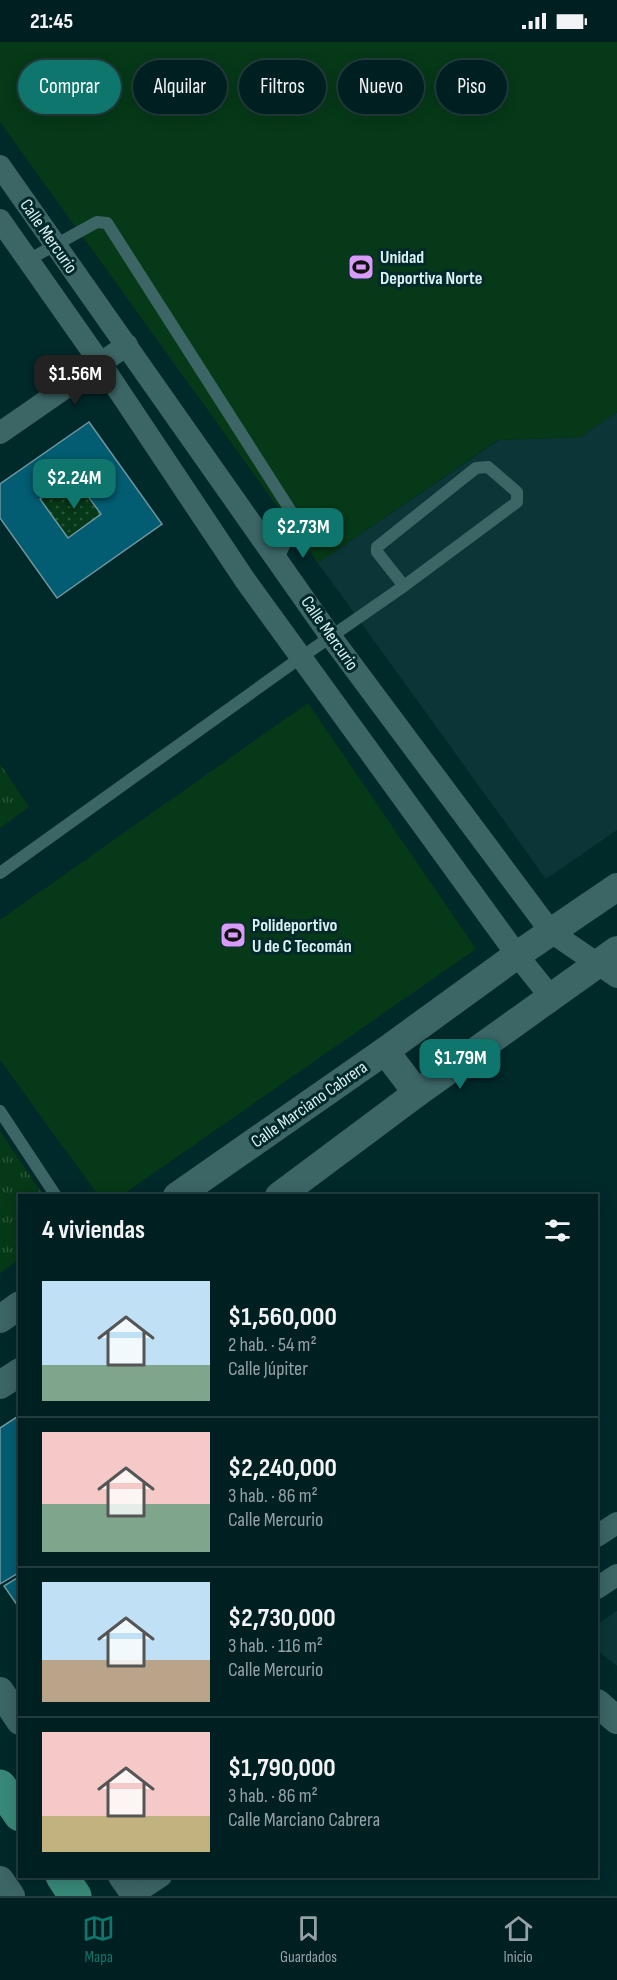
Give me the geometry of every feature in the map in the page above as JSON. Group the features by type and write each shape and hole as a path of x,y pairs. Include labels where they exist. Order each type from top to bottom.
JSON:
{"main road":[{"path":"0,1786 18,1812"}],"street":[{"name":"Calle Mercurio","path":"0,165 331,637 551,932 610,963"},
{"name":"Calle Mercurio","path":"0,220 101,364 245,580 300,658 517,955 550,996"},
{"path":"0,433 127,345"},
{"name":"Calle Marciano Cabrera","path":"180,1194 617,886"},
{"path":"282,1194 550,996 610,963"},
{"path":"385,1051 417,1093"},
{"path":"0,1319 18,1306"},
{"path":"0,1385 18,1373"},
{"path":"598,1535 617,1523"},
{"path":"598,1587 617,1575"},
{"path":"0,1691 18,1718"},
{"path":"598,1705 617,1720"},
{"path":"131,1891 157,1878"},
{"path":"0,1880 11,1896"}],"lane":[{"path":"28,260 97,222 107,223 294,516 294,524 278,559"},
{"path":"0,873 404,586 517,502 517,492 488,466 476,468 377,547 377,552 404,586"},
{"path":"0,1111 55,1194"}],"shaded area":[{"path":"617,412 617,830 546,879 318,563 499,440 580,437"},
{"path":"617,1611 617,1666 598,1651 598,1623"}],"green space":[{"name":"Unidad Deportiva Norte","path":"0,42 617,42 617,412 580,437 498,440 318,563 0,122"},
{"path":"73,476 101,514 68,538 40,499"},
{"name":"Polideportivo U de C Tecomán","path":"308,703 476,949 123,1194 97,1194 0,1060 0,920"},
{"path":"0,764 29,807 0,828"},
{"path":"0,1131 42,1194 18,1194 18,1260 0,1273"}],"building":[{"path":"89,422 162,524 57,598 0,518 0,484","holes":["73,476 101,514 68,538 40,499"]},
{"path":"18,1416 18,1573 0,1584 0,1428"},
{"path":"18,1577 18,1606 4,1586"}],"place":[{"name":"Unidad Deportiva Norte","path":"361,267"},
{"name":"Polideportivo U de C Tecomán","path":"233,935"}]}
